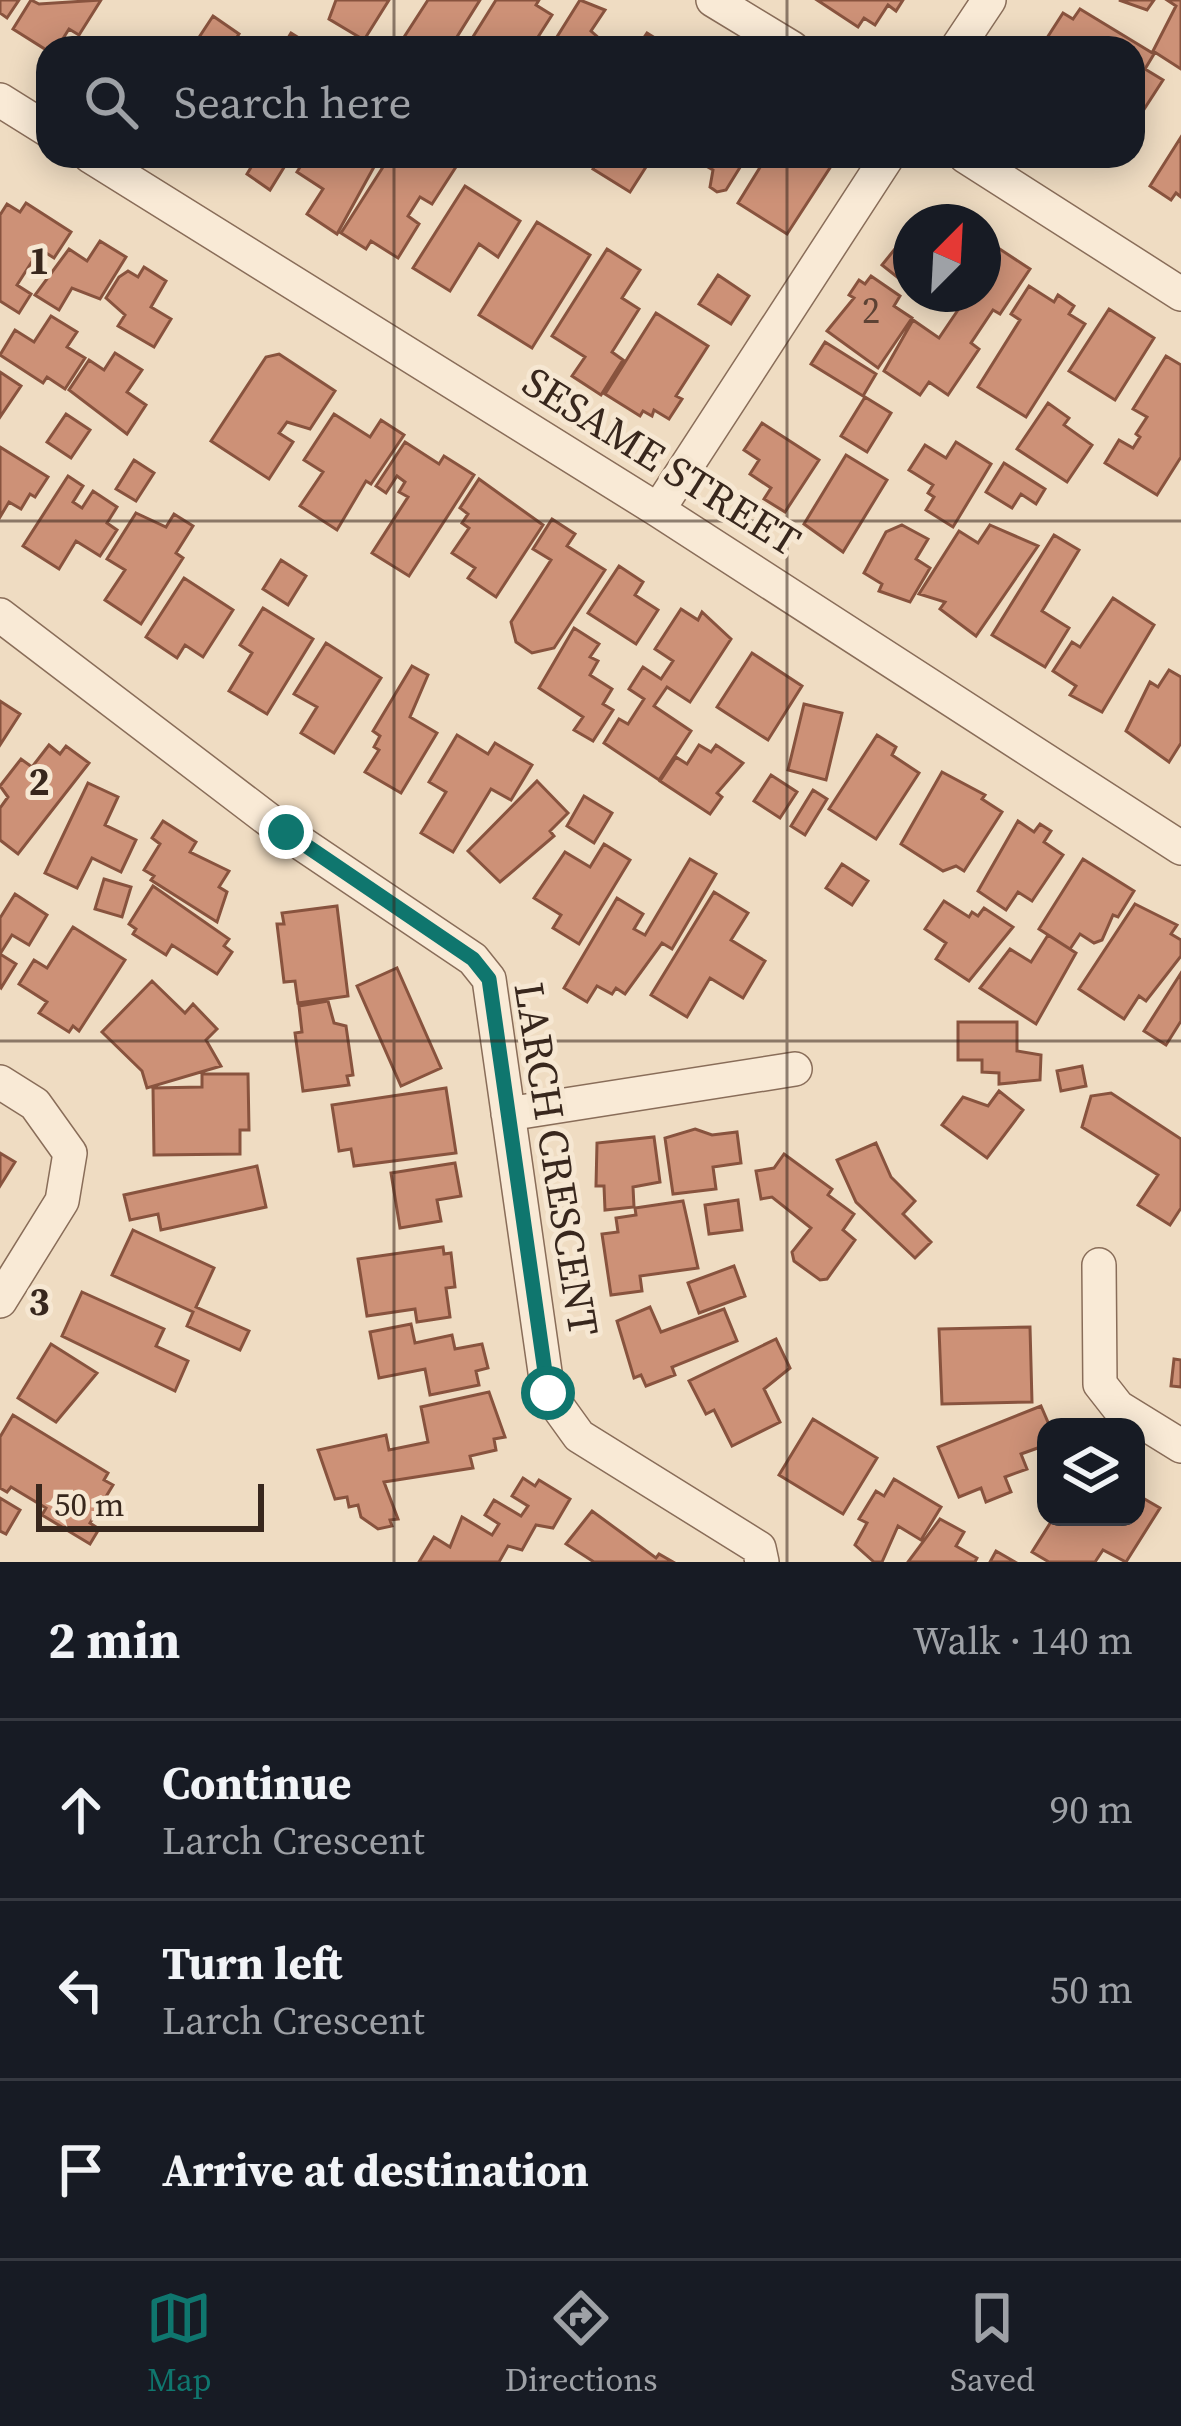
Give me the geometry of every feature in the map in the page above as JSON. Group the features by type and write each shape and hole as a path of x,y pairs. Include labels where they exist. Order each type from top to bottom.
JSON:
{"street":[{"path":"713,0 772,36"},
{"path":"965,36 988,0"},
{"path":"0,100 36,122"},
{"name":"SESAME STREET","path":"109,168 658,510 1181,848"},
{"path":"658,510 880,168"},
{"path":"984,168 1181,294"},
{"name":"LARCH CRESCENT","path":"0,615 286,832 473,959 489,979 548,1393 579,1436 759,1548 762,1562"},
{"path":"508,1114 795,1069"},
{"path":"0,1082 35,1104 70,1153 62,1201 0,1301"},
{"path":"1099,1265 1100,1384 1118,1407 1181,1446"}],"building":[{"path":"0,0 19,0 7,18 0,13"},
{"path":"31,0 39,4 101,0 79,35 69,29 65,36 36,36 36,43 13,29"},
{"path":"336,0 389,0 366,36 357,36 329,19"},
{"path":"428,0 480,0 458,36 405,36"},
{"path":"496,0 539,0 536,5 552,15 539,36 474,36"},
{"path":"580,0 605,10 591,31 597,36 558,36"},
{"path":"817,0 903,0 896,11 888,5 875,25 864,18 858,27"},
{"path":"1119,0 1154,0 1147,10"},
{"path":"1167,0 1181,0 1181,69 1153,51 1176,6"},
{"path":"1080,9 1124,36 1048,36 1063,13 1073,19"},
{"path":"213,16 239,34 238,36 200,36"},
{"path":"1145,49 1154,54 1145,69"},
{"path":"1145,69 1163,80 1145,108"},
{"path":"1181,137 1181,197 1176,193 1171,200 1150,186"},
{"path":"251,168 284,168 270,190 247,174"},
{"path":"300,168 373,168 337,234 307,214 323,189 297,172"},
{"path":"382,168 455,168 432,204 420,197 408,216 419,224 398,258 371,241 366,249 341,233"},
{"path":"594,168 645,168 630,192"},
{"path":"710,168 740,168 726,190 717,192 710,187"},
{"path":"760,168 830,168 787,234 738,203"},
{"path":"465,186 520,221 498,257 479,244 450,291 413,268"},
{"path":"26,203 71,232 54,258 40,249 17,285 31,294 19,313 0,301 0,215 7,204 20,212"},
{"path":"537,222 590,255 532,348 479,315"},
{"path":"100,241 126,257 100,299 72,288 59,310 35,295 69,249 87,261"},
{"path":"607,249 640,270 622,298 639,309 612,352 623,360 601,395 572,376 585,357 552,336"},
{"path":"1001,250 1030,269 1000,314 996,312 1001,312"},
{"path":"893,251 893,274 882,265"},
{"path":"144,267 166,281 151,307 171,319 154,347 118,326 125,315 106,298 119,277 128,271 138,277"},
{"path":"718,275 749,296 731,324 699,304"},
{"path":"871,276 893,291 893,312 912,318 878,368 827,331 854,298 849,295 859,280 865,284"},
{"path":"1029,286 1054,302 1058,295 1074,306 1069,314 1085,324 1026,417 978,387 1020,320 1011,314"},
{"path":"1109,309 1154,338 1115,400 1069,371"},
{"path":"957,312 992,312 971,343 979,349 948,395 929,382 920,395 884,371 913,320 939,338"},
{"path":"656,313 708,346 676,396 682,399 669,419 654,410 652,416 643,411 640,416 605,394"},
{"path":"51,316 77,332 67,347 85,358 65,389 47,377 43,383 0,355 15,330 34,342"},
{"path":"825,342 876,374 863,396 811,364"},
{"path":"115,353 142,370 127,392 146,405 127,434 69,390 89,360 104,370"},
{"path":"279,354 335,391 310,429 287,422 279,433 293,442 269,479 211,441 266,357"},
{"path":"1166,356 1181,365 1181,457 1157,495 1105,463 1119,440 1133,448 1140,437 1136,434 1147,417 1133,409"},
{"path":"0,372 21,386 0,417"},
{"path":"865,397 891,413 867,452 841,436"},
{"path":"1048,403 1069,418 1064,425 1092,445 1067,482 1017,449"},
{"path":"66,414 90,430 71,458 47,442"},
{"path":"334,414 370,437 381,420 404,435 371,484 366,481 337,530 300,506 323,472 304,460"},
{"path":"762,423 819,460 785,512 764,499 771,488 750,474 759,460 744,450"},
{"path":"405,442 439,464 444,456 474,475 409,576 372,553 408,497 399,492 405,482 397,476 386,493 376,486"},
{"path":"956,442 991,464 953,527 926,510 934,497 928,493 933,485 909,470 925,445 946,458"},
{"path":"0,447 48,477 21,509 9,502 0,517"},
{"path":"846,455 887,480 843,552 804,524"},
{"path":"134,460 154,473 136,501 116,489"},
{"path":"1004,463 1045,489 1036,504 1021,494 1012,508 986,492"},
{"path":"68,476 83,486 73,502 82,508 93,491 117,507 107,523 117,530 100,556 76,541 59,569 23,546"},
{"path":"479,479 543,525 496,597 468,578 475,568 452,553 469,528 462,523 468,514 460,508"},
{"path":"136,513 166,527 174,514 193,526 176,553 183,558 141,624 105,600 125,570 107,559"},
{"path":"552,519 575,534 567,546 605,570 554,648 532,653 516,642 511,622 551,560 533,549"},
{"path":"902,525 928,539 916,559 930,568 910,602 879,591 882,584 864,573 886,532"},
{"path":"990,525 1038,546 976,636 940,609 945,602 919,594 959,531 978,543"},
{"path":"1054,535 1079,550 1042,611 1069,628 1045,667 992,635"},
{"path":"281,560 306,576 288,605 263,589"},
{"path":"619,566 643,582 635,595 658,610 636,644 588,613"},
{"path":"184,578 233,610 203,657 185,645 177,658 146,637"},
{"path":"1113,598 1154,625 1102,712 1070,695 1076,686 1053,671 1072,642 1080,647"},
{"path":"263,608 313,639 267,714 229,691 252,653 240,645"},
{"path":"681,609 698,620 702,612 731,639 690,702 667,687 654,706 691,731 659,780 604,743 619,719 628,724 644,699 629,689 643,667 661,679 673,661 655,649"},
{"path":"574,628 599,644 590,657 598,661 590,675 612,689 603,704 613,710 593,741 574,730 583,717 539,688"},
{"path":"326,643 381,678 334,753 301,733 317,707 294,694"},
{"path":"752,653 802,686 768,740 717,707"},
{"path":"412,666 428,675 410,717 437,733 401,793 365,772 379,750 374,747 380,736 373,731"},
{"path":"1169,670 1181,677 1181,743 1169,762 1126,731 1150,682 1158,687"},
{"path":"0,701 20,714 0,745"},
{"path":"804,704 842,713 826,780 788,770"},
{"path":"457,735 488,754 495,743 532,765 511,800 491,789 453,852 421,833 446,792 429,782"},
{"path":"877,735 896,747 892,755 919,773 876,839 829,809"},
{"path":"49,745 60,754 66,746 89,763 18,854 0,840 0,808 8,797 0,786 21,759 32,767"},
{"path":"699,745 711,752 716,745 743,763 717,793 722,797 710,814 660,781 676,757 687,764"},
{"path":"942,772 985,795 982,799 1002,812 964,871 956,866 943,871 901,844"},
{"path":"771,775 797,792 780,818 754,801"},
{"path":"537,781 568,813 550,831 554,836 500,882 468,851"},
{"path":"88,783 118,797 105,825 136,840 121,872 92,858 77,888 45,873"},
{"path":"813,790 827,799 805,835 791,826"},
{"path":"584,796 612,813 594,843 567,826"},
{"path":"163,821 196,842 190,852 229,871 219,887 227,892 217,922 151,880 154,876 144,870 160,844 152,838"},
{"path":"1018,821 1034,832 1040,824 1051,831 1044,842 1063,855 1032,901 1018,892 1006,910 978,891"},
{"path":"604,844 630,860 579,944 553,928 561,915 534,898 565,852 590,867"},
{"path":"690,859 716,874 672,949 662,943 625,994 597,986 587,1002 564,988 617,898 643,914 634,929 645,935"},
{"path":"1083,859 1134,891 1118,917 1113,915 1102,940 1094,943 1080,934 1070,949 1039,929"},
{"path":"842,864 868,881 852,905 826,888"},
{"path":"104,879 131,887 122,917 95,909"},
{"path":"153,886 229,939 224,946 232,952 217,974 172,945 166,955 133,934 136,929 129,924"},
{"path":"714,892 748,913 731,940 765,961 743,998 710,978 687,1017 651,995"},
{"path":"15,894 47,915 29,945 12,935 0,954 0,918"},
{"path":"944,901 969,917 972,912 978,916 984,908 1013,927 969,981 936,959 946,943 925,929"},
{"path":"1135,904 1177,925 1171,934 1181,940 1181,956 1146,1001 1139,996 1124,1019 1079,989"},
{"path":"337,906 348,996 298,1003 295,981 284,982 277,924 284,924 282,913"},
{"path":"73,927 125,960 79,1031 73,1026 69,1032 39,1013 47,1002 19,984 34,960 47,968"},
{"path":"1048,935 1076,953 1036,1024 980,988 1010,949 1031,962"},
{"path":"0,954 16,964 1,988 0,987"},
{"path":"397,968 441,1068 401,1086 357,986"},
{"path":"1181,973 1181,1021 1166,1045 1144,1031"},
{"path":"152,981 185,1013 193,1004 217,1029 206,1040 221,1066 147,1088 142,1071 102,1032"},
{"path":"328,1001 334,1023 346,1026 353,1075 347,1076 349,1085 303,1091 295,1033 302,1032 299,1006"},
{"path":"958,1022 1017,1022 1017,1051 1041,1055 1040,1080 999,1084 999,1073 982,1072 982,1060 958,1060"},
{"path":"1082,1066 1086,1086 1061,1091 1057,1071"},
{"path":"202,1074 248,1074 249,1130 240,1130 240,1154 154,1155 153,1088 202,1087"},
{"path":"446,1088 456,1153 354,1166 351,1149 339,1151 332,1105"},
{"path":"999,1091 1023,1110 987,1158 942,1125 963,1097 988,1106"},
{"path":"1111,1093 1181,1139 1181,1208 1170,1225 1138,1205 1158,1175 1082,1127 1091,1096"},
{"path":"695,1129 712,1135 737,1132 741,1163 713,1167 716,1189 673,1194 665,1138"},
{"path":"654,1137 660,1182 633,1187 634,1207 605,1210 604,1186 596,1186 597,1143"},
{"path":"876,1143 891,1177 915,1201 903,1214 931,1242 915,1258 856,1202 837,1160"},
{"path":"0,1153 15,1162 0,1186"},
{"path":"784,1154 832,1189 828,1195 854,1214 843,1230 855,1240 827,1279 820,1280 794,1261 792,1252 811,1228 772,1197 761,1199 756,1171 774,1168"},
{"path":"455,1163 461,1196 437,1200 441,1221 400,1228 391,1173"},
{"path":"257,1166 266,1207 161,1230 158,1214 130,1220 124,1195"},
{"path":"738,1200 742,1230 709,1234 705,1205"},
{"path":"683,1201 698,1268 640,1276 642,1291 611,1295 602,1234 618,1232 616,1218 636,1215 635,1208"},
{"path":"133,1230 214,1268 196,1307 249,1331 240,1350 187,1326 193,1312 112,1275"},
{"path":"443,1247 444,1254 451,1253 455,1287 446,1288 450,1317 417,1322 415,1309 367,1316 358,1259"},
{"path":"734,1266 745,1296 699,1313 688,1283"},
{"path":"82,1292 164,1329 156,1346 188,1361 175,1391 62,1336"},
{"path":"650,1307 661,1332 724,1309 737,1341 672,1367 675,1375 646,1386 641,1375 634,1378 617,1321"},
{"path":"411,1324 415,1343 452,1335 455,1349 482,1344 488,1368 476,1371 479,1385 430,1395 425,1369 379,1378 370,1332"},
{"path":"1030,1327 1032,1402 942,1404 939,1329"},
{"path":"776,1339 790,1368 764,1389 780,1422 732,1446 714,1410 706,1414 689,1381"},
{"path":"51,1344 97,1373 56,1422 18,1398"},
{"path":"1174,1359 1181,1360 1181,1387 1171,1386"},
{"path":"489,1392 505,1437 494,1439 496,1450 470,1456 473,1468 384,1482 398,1519 390,1520 392,1526 378,1529 361,1517 358,1505 349,1507 347,1497 335,1499 318,1450 386,1435 389,1450 428,1442 421,1407"},
{"path":"1041,1406 1046,1418 1037,1418 1037,1448 1021,1454 1027,1469 1005,1477 1011,1492 986,1502 981,1488 959,1497 938,1447"},
{"path":"13,1415 108,1473 104,1480 113,1485 90,1523 99,1529 90,1544 42,1515 46,1508 11,1487 7,1492 0,1488 0,1437"},
{"path":"813,1419 877,1458 843,1514 779,1475"},
{"path":"523,1478 535,1486 539,1480 570,1499 553,1528 536,1525 522,1550 508,1546 499,1562 419,1562 434,1537 450,1547 462,1517 492,1535 499,1524 485,1515 494,1500 521,1516 528,1506 512,1496"},
{"path":"894,1479 941,1507 921,1540 898,1526 882,1562 874,1562 855,1545 867,1523 859,1519 876,1491 884,1496"},
{"path":"0,1498 20,1510 6,1534 0,1531"},
{"path":"1145,1499 1160,1508 1126,1562 1103,1550 1095,1562 1049,1562 1032,1552 1048,1526 1145,1526"},
{"path":"592,1511 656,1558 659,1554 673,1562 594,1562 566,1544"},
{"path":"940,1519 964,1532 956,1546 977,1558 975,1562 908,1562"},
{"path":"996,1551 1015,1562 990,1562"}],"route":[{"path":"286,832 473,959 489,979 548,1393"}]}
